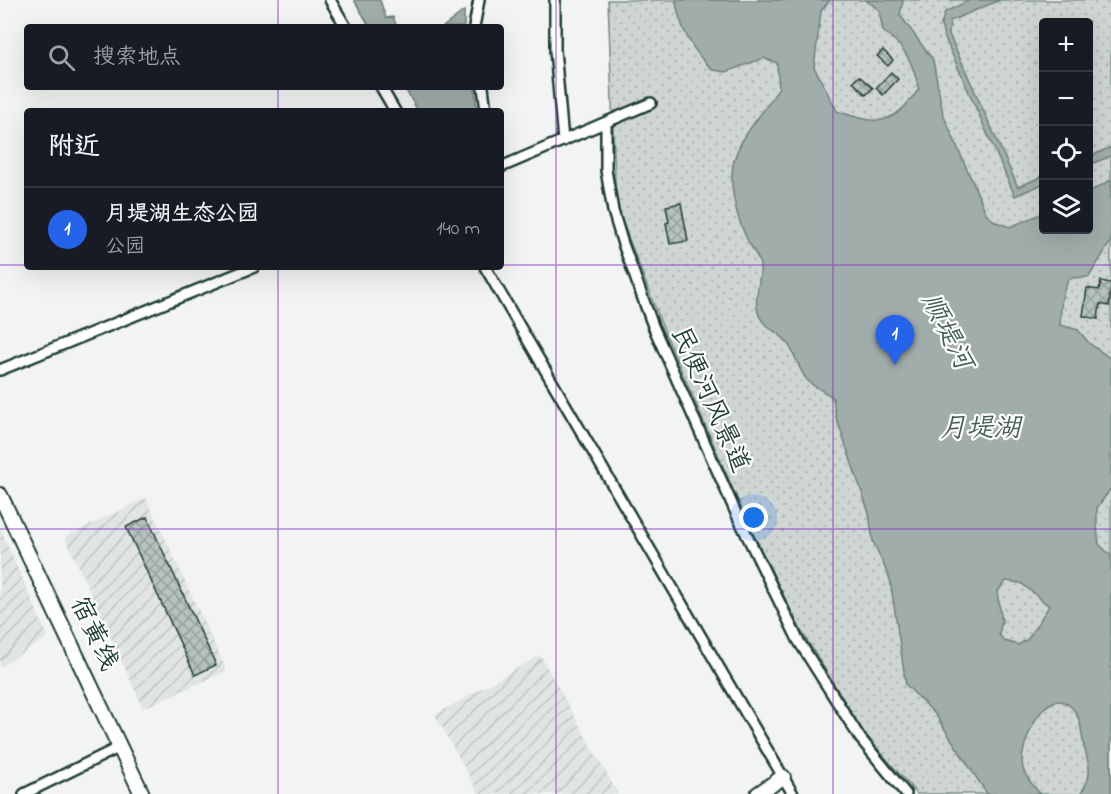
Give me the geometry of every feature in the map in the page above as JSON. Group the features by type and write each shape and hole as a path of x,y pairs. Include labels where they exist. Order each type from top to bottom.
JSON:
{"main road":[{"name":"宿黄线","path":"0,495 142,794"},
{"path":"758,794 783,777"}],"street":[{"path":"330,0 344,24"},
{"path":"475,24 479,0"},
{"path":"555,0 555,50 563,141"},
{"path":"383,90 393,108"},
{"path":"483,90 486,108"},
{"path":"504,166 651,103"},
{"name":"民便河风景道","path":"606,123 606,170 622,241 653,326 736,513 798,640 861,738 906,794"},
{"path":"0,370 247,270"},
{"path":"487,270 793,794"},
{"path":"24,794 120,747"}],"shaded area":[{"path":"608,0 1111,0 1111,794 917,794 864,733 802,632 749,526 663,328 616,205"},
{"path":"146,498 227,671 143,708 65,537"},
{"path":"0,528 48,637 0,667"},
{"path":"540,655 618,794 479,794 435,715"}],"water":[{"path":"354,0 380,0 386,18 393,17 396,24 368,24"},
{"name":"月堤湖","path":"676,0 830,0 821,11 814,67 837,111 864,119 884,120 901,110 919,89 907,56 883,31 879,10 866,0 903,0 900,15 933,60 943,114 987,215 996,222 1010,227 1039,215 1039,234 1093,234 1093,190 1111,180 1111,241 1089,277 1070,278 1063,295 1060,325 1078,330 1089,343 1111,359 1111,488 1097,508 1097,527 1099,544 1111,556 1111,794 1080,794 1089,776 1089,765 1079,718 1074,710 1064,702 1054,702 1038,716 1031,728 1023,752 1024,771 1040,794 987,794 935,714 906,685 890,579 873,541 869,513 836,417 833,398 807,380 788,344 761,319 756,303 759,262 737,214 732,184 733,165 746,134 779,87 777,63 764,58 726,72 713,70 699,56 680,19","holes":["1006,581 1021,583 1049,606 1028,639 1018,645 1004,641 999,634 1002,621 997,592"]},
{"path":"970,0 1000,0 950,21 949,34 1018,187 1039,178 1039,186 1015,196 944,36 941,25 945,12"},
{"path":"464,11 464,24 447,24"},
{"path":"406,90 475,90 477,108 416,108"},
{"path":"1111,147 1111,156 1093,163 1093,155"}],"building":[{"path":"883,50 893,60 888,66 877,56"},
{"path":"891,72 898,79 883,95 876,88"},
{"path":"859,76 873,88 866,95 853,82"},
{"path":"681,203 688,241 670,244 666,206"},
{"path":"1101,281 1111,283 1109,306 1100,304 1098,319 1083,316 1087,288 1099,290"},
{"path":"147,517 216,665 195,675 126,527"}],"place":[{"name":"月堤湖生态公园","path":"895,365"}],"water label":[{"name":"顺堤河","path":"946,332"}]}
